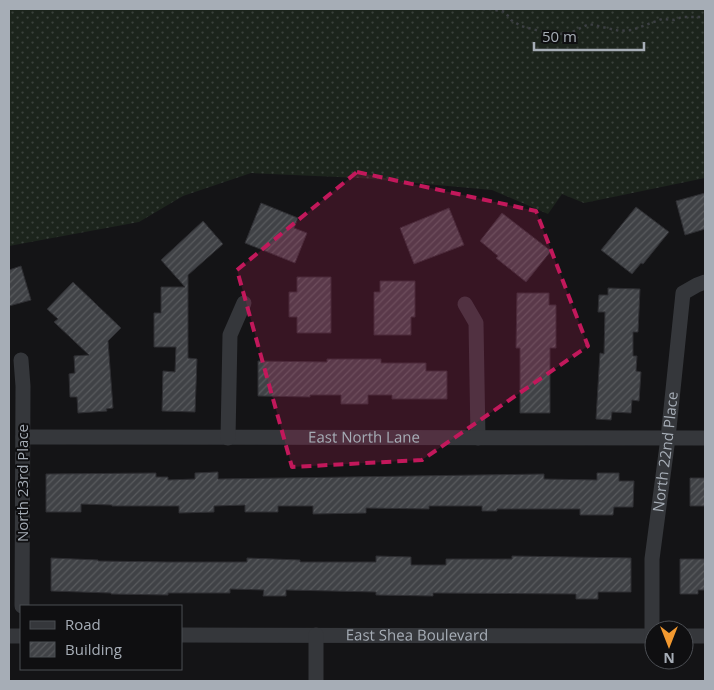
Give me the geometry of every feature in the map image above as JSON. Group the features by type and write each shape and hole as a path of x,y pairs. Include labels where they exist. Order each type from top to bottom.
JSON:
{"street":[{"name":"North 22nd Place","path":"653,620 652,560 668,438 683,293 705,282"},
{"path":"228,438 230,335 244,303"},
{"path":"465,304 476,323 478,438"},
{"name":"North 23rd Place","path":"21,360 23,386 22,605"},
{"name":"East North Lane","path":"23,437 705,438"},
{"name":"East Shea Boulevard","path":"182,635 644,636"},
{"path":"316,635 316,681"}],"path":[{"path":"476,9 491,9 505,12 511,20 521,26 547,33 562,34 572,32 589,24 620,31 640,28 662,19 674,20 682,17 705,17"}],"highlighted area":[{"path":"357,172 536,211 588,346 422,460 292,467 237,270"}],"shaded area":[{"path":"9,9 705,9 705,178 584,203 562,194 548,214 492,190 360,178 251,173 183,196 139,222 9,246"}],"building":[{"path":"705,193 705,229 685,235 676,201"},
{"path":"261,203 298,218 294,228 307,233 295,263 245,243"},
{"path":"636,207 669,232 643,264 641,263 632,274 601,250"},
{"path":"449,208 464,245 414,264 400,228"},
{"path":"502,213 551,251 526,282 496,258 498,256 480,241"},
{"path":"203,221 223,244 188,275 188,358 197,359 195,412 162,411 163,371 175,372 176,347 154,347 154,313 161,313 161,287 185,287 161,260"},
{"path":"21,266 31,300 9,306 9,270"},
{"path":"297,277 331,277 331,333 297,333 297,317 289,317 289,292 297,292"},
{"path":"380,281 415,281 415,317 411,317 411,335 374,335 374,292 380,292"},
{"path":"73,282 121,328 108,341 113,408 106,409 107,411 78,413 77,397 70,397 69,374 75,373 74,356 89,355 54,322 58,319 47,309"},
{"path":"608,288 640,289 638,332 633,332 633,356 637,356 636,371 641,372 639,401 632,400 631,413 612,412 611,420 596,419 600,353 604,354 605,312 598,312 599,295 608,295"},
{"path":"517,293 549,293 549,305 556,305 556,348 550,348 550,413 520,413 520,348 516,348"},
{"path":"327,359 381,359 381,363 426,363 426,371 447,371 447,399 392,399 392,395 368,395 368,404 341,404 341,395 310,395 310,397 258,396 258,361 327,362"},
{"path":"218,472 218,479 544,474 544,479 597,480 597,473 619,473 619,481 634,481 633,507 614,507 613,515 580,515 580,509 497,509 497,511 482,511 482,506 429,506 429,509 366,508 366,513 313,514 313,506 278,506 278,512 245,512 245,505 214,506 214,512 179,513 179,506 81,504 81,512 46,512 46,474 156,473 156,477 168,477 168,480 195,479 195,473"},
{"path":"690,478 705,478 705,506 690,506"},
{"path":"376,556 411,557 411,565 446,565 446,559 512,559 512,556 631,558 631,592 598,592 598,599 576,599 576,594 433,593 433,596 376,595 376,592 286,590 286,596 263,596 264,590 230,589 230,593 168,593 168,595 51,591 51,558 168,562 247,562 247,558 300,560 300,562 376,562"},
{"path":"680,559 705,559 705,590 698,590 698,594 680,594"}]}
